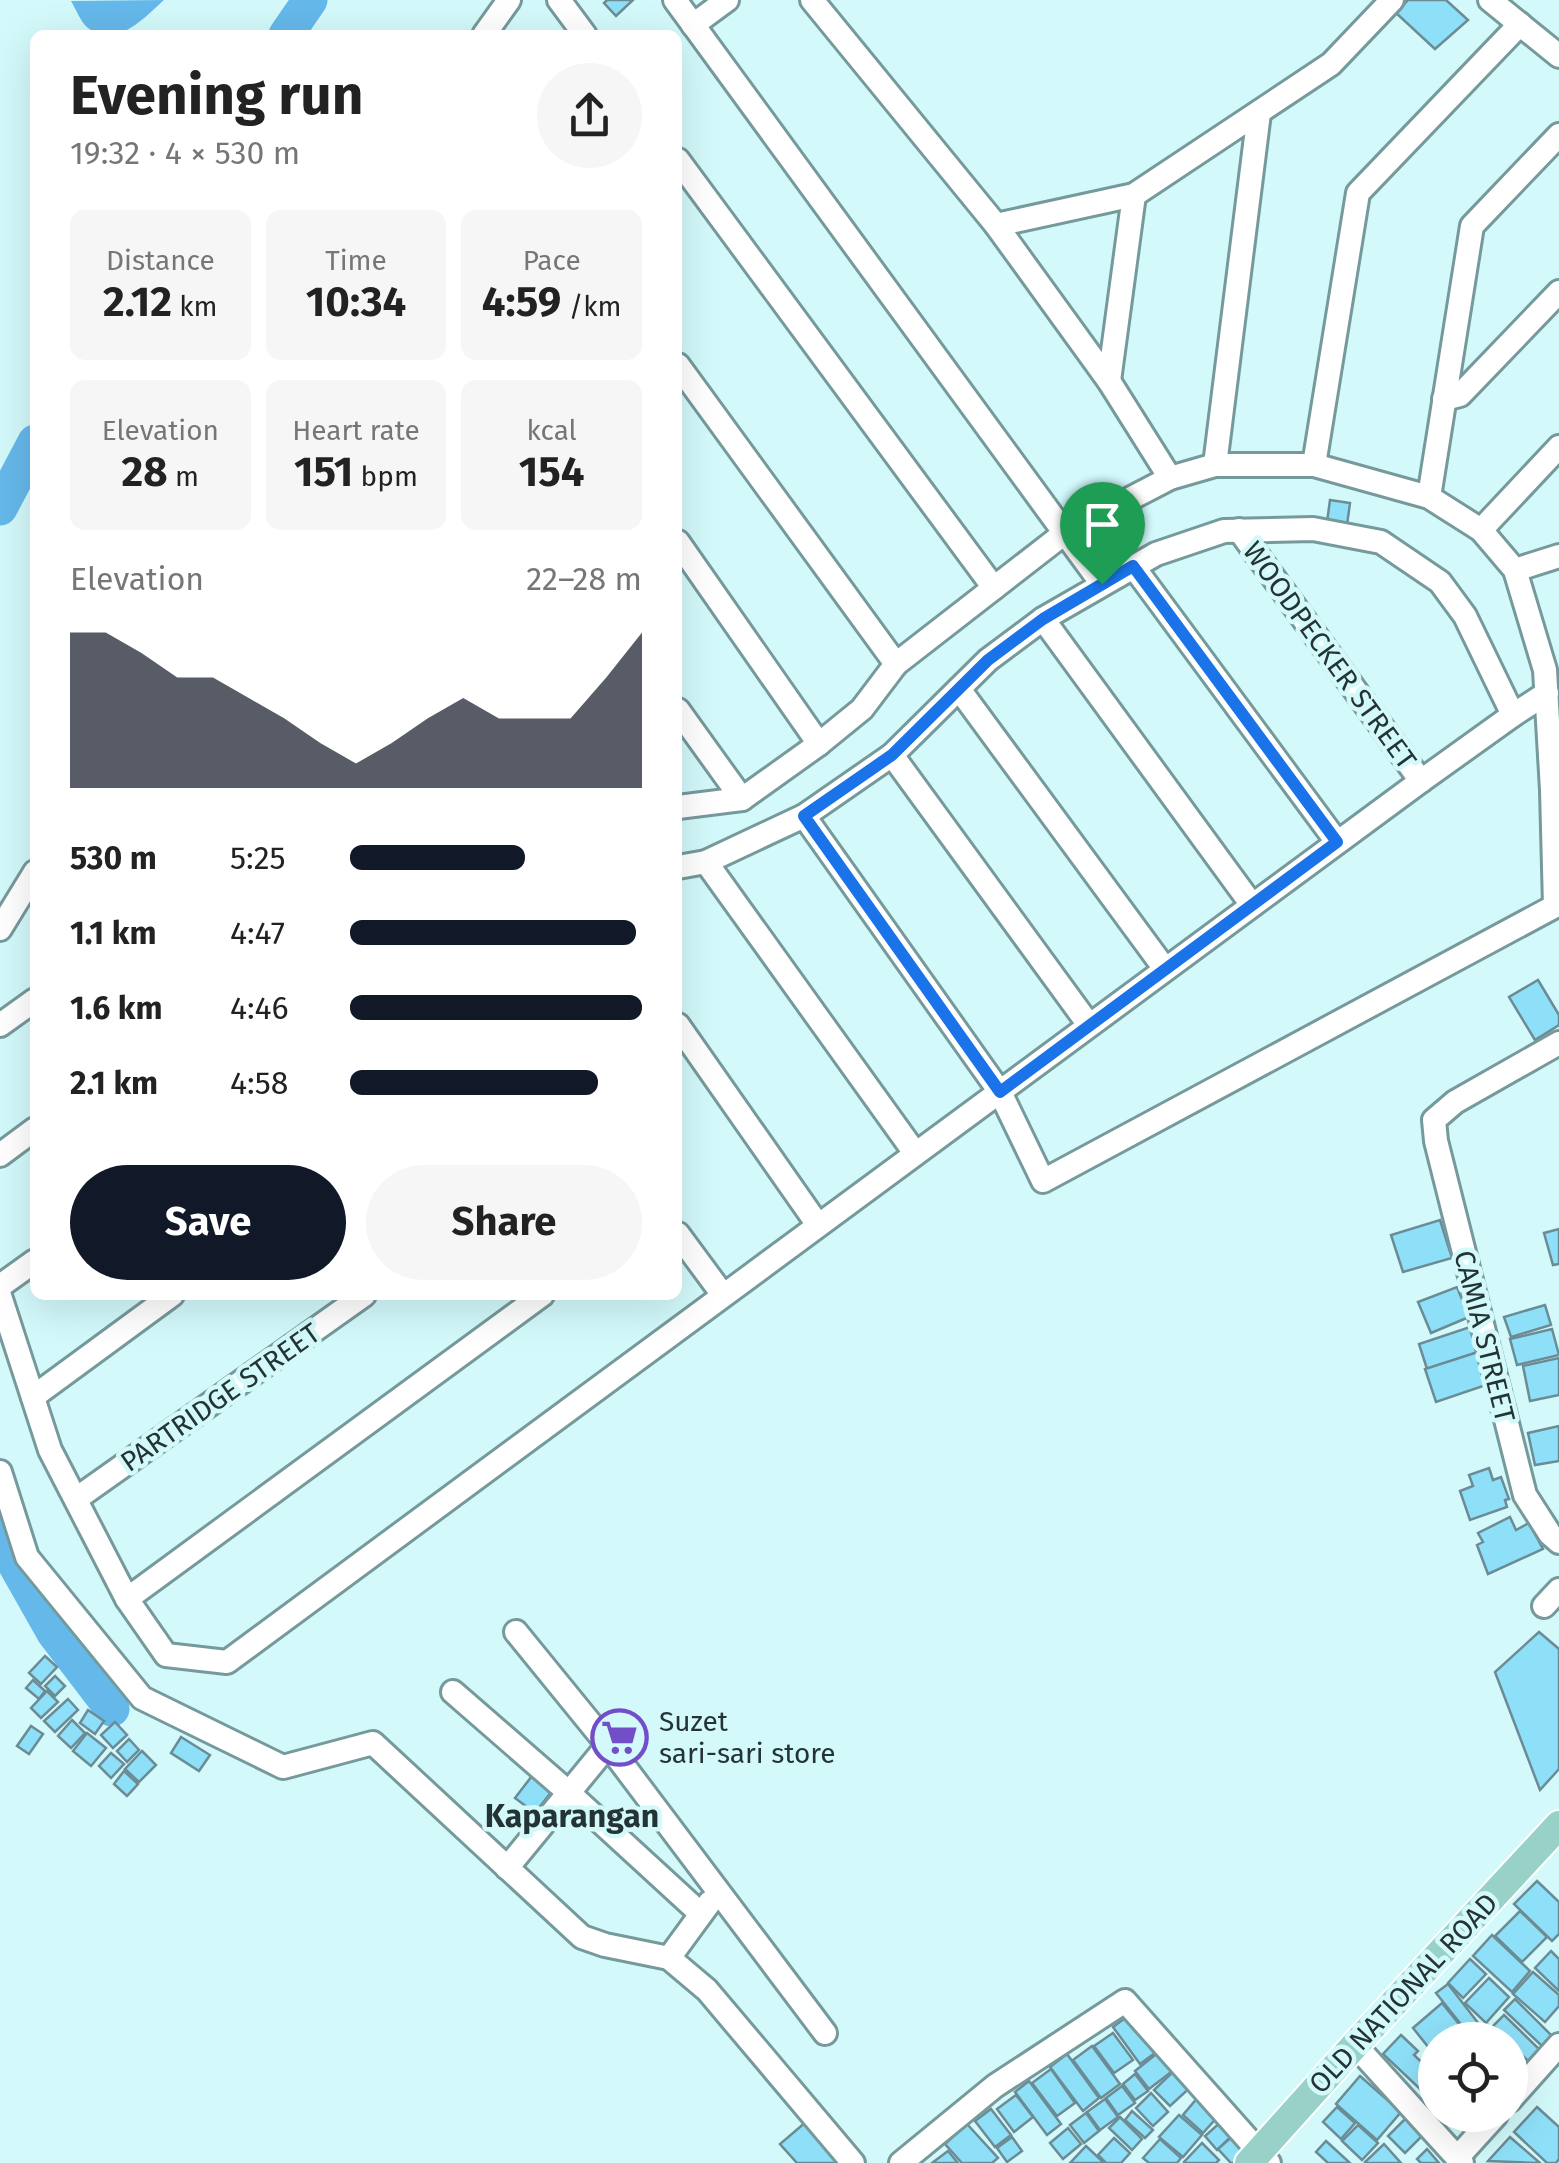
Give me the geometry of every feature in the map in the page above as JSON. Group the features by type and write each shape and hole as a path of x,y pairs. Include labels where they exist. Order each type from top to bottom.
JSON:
{"main road":[{"name":"OLD NATIONAL ROAD","path":"1259,2159 1354,2045 1559,1825"}],"street":[{"path":"488,30 509,0"},
{"path":"559,0 581,30"},
{"path":"675,0 1102,584"},
{"path":"693,25 727,0"},
{"path":"812,0 996,225 1109,381 1170,478"},
{"path":"996,225 1134,195 1331,64 1392,0"},
{"path":"1490,0 1559,56"},
{"path":"1314,465 1358,193 1520,24"},
{"path":"1215,465 1260,112"},
{"path":"1428,497 1472,226 1559,135"},
{"path":"682,165 994,588"},
{"path":"1109,381 1134,195"},
{"path":"1444,399 1460,394 1559,292"},
{"path":"682,370 896,664"},
{"path":"1482,530 1559,447"},
{"path":"682,806 742,799 862,709 896,664 1066,532 1170,478 1215,465 1314,465 1428,497 1482,530 1515,570 1550,676 1557,905 1043,1181 1000,1092 804,816"},
{"path":"682,866 706,862 804,816 892,755 988,660 1043,619 1156,554 1224,530 1313,529 1381,542 1440,582 1465,616 1512,714"},
{"name":"WOODPECKER STREET","path":"1239,530 1421,780"},
{"path":"682,548 819,744"},
{"path":"1515,570 1559,556"},
{"path":"1133,566 1337,842"},
{"path":"1043,619 1252,905"},
{"path":"0,1296 50,1450 126,1599 166,1655 227,1662 1512,714 1550,676"},
{"path":"959,689 1166,968"},
{"path":"682,716 742,799"},
{"path":"892,755 1089,1025"},
{"path":"706,862 915,1153"},
{"path":"0,929 30,880"},
{"path":"0,1025 30,1004"},
{"path":"682,1032 818,1225"},
{"name":"CAMIA STREET","path":"1559,1043 1455,1102 1434,1120 1525,1496 1559,1542"},
{"path":"0,1155 30,1133"},
{"path":"682,1239 724,1295"},
{"path":"0,1286 30,1265"},
{"path":"33,1397 165,1300"},
{"name":"PARTRIDGE STREET","path":"76,1500 357,1300"},
{"path":"126,1599 535,1300"},
{"path":"0,1472 27,1558 142,1698 283,1766 373,1744 582,1937 669,1958 707,1990 853,2163"},
{"path":"516,1632 608,1745 824,2034"},
{"path":"453,1692 701,1914"},
{"path":"507,1868 608,1745"},
{"path":"669,1958 718,1891"},
{"path":"901,2163 996,2086 1125,2002 1259,2159"},
{"path":"1354,2045 1459,2161 1482,2132"},
{"path":"1528,2080 1559,2046"}],"water":[{"path":"164,0 126,30 92,30 85,26 71,1"}],"building":[{"path":"633,0 616,16 604,3"},
{"path":"1408,0 1446,0 1468,20 1435,49 1396,13"},
{"path":"1330,500 1350,503 1347,525 1327,522"},
{"path":"1538,980 1559,1015 1559,1025 1535,1040 1509,997"},
{"path":"1440,1220 1452,1258 1403,1272 1391,1235"},
{"path":"1559,1229 1559,1264 1553,1265 1544,1233"},
{"path":"1457,1287 1469,1317 1431,1333 1418,1302"},
{"path":"1545,1305 1551,1325 1511,1337 1504,1317"},
{"path":"1470,1327 1478,1352 1427,1369 1419,1344"},
{"path":"1552,1329 1559,1355 1517,1365 1510,1339"},
{"path":"1478,1352 1489,1384 1436,1402 1425,1369"},
{"path":"1559,1358 1559,1395 1530,1401 1523,1366"},
{"path":"1559,1426 1559,1461 1535,1465 1528,1433"},
{"path":"1489,1468 1493,1480 1501,1477 1509,1499 1505,1500 1507,1507 1470,1520 1460,1491 1473,1486 1469,1475"},
{"path":"1510,1517 1516,1530 1529,1523 1543,1549 1488,1574 1477,1545 1483,1542 1478,1533"},
{"path":"1539,1632 1559,1649 1559,1769 1540,1790 1495,1672"},
{"path":"45,1656 57,1667 41,1684 29,1673"},
{"path":"55,1676 65,1686 55,1696 45,1686"},
{"path":"33,1680 45,1691 39,1699 26,1688"},
{"path":"47,1691 58,1702 41,1718 31,1708"},
{"path":"68,1699 78,1710 55,1732 44,1721"},
{"path":"88,1710 104,1721 95,1734 80,1723"},
{"path":"72,1720 85,1733 71,1748 58,1736"},
{"path":"115,1722 127,1735 113,1748 101,1735"},
{"path":"31,1726 43,1734 29,1754 17,1746"},
{"path":"87,1733 106,1748 91,1766 73,1751"},
{"path":"181,1737 210,1755 199,1771 171,1753"},
{"path":"129,1739 139,1750 127,1762 117,1751"},
{"path":"142,1751 156,1765 139,1782 125,1769"},
{"path":"111,1753 124,1764 111,1778 99,1766"},
{"path":"124,1771 138,1784 127,1796 114,1784"},
{"path":"535,1772 555,1787 535,1813 515,1798"},
{"path":"1537,1881 1559,1902 1559,1934 1552,1941 1514,1904"},
{"path":"1520,1911 1547,1937 1522,1962 1495,1936"},
{"path":"1492,1935 1530,1971 1512,1992 1473,1956"},
{"path":"1551,1951 1559,1959 1559,1991 1535,1968"},
{"path":"1470,1959 1486,1974 1463,1998 1448,1983"},
{"path":"1533,1972 1559,1995 1559,2006 1545,2022 1513,1994"},
{"path":"1489,1978 1509,1997 1487,2022 1465,2003"},
{"path":"1448,1984 1477,2022 1459,2022 1436,1993"},
{"path":"1515,1999 1552,2036 1542,2046 1528,2033 1528,2022 1517,2022 1504,2010"},
{"path":"1442,2003 1457,2022 1420,2022"},
{"path":"1132,2013 1159,2050 1140,2064 1113,2027"},
{"path":"1113,2033 1133,2060 1114,2073 1094,2046"},
{"path":"1401,2035 1418,2051 1414,2055 1418,2059 1418,2087 1383,2054"},
{"path":"1528,2038 1540,2050 1528,2061"},
{"path":"1092,2046 1120,2084 1101,2098 1073,2060"},
{"path":"1160,2051 1175,2069 1149,2089 1135,2071"},
{"path":"1067,2054 1099,2098 1083,2111 1050,2067"},
{"path":"1178,2067 1194,2084 1170,2106 1154,2090"},
{"path":"1051,2069 1075,2103 1057,2116 1032,2083"},
{"path":"1135,2074 1148,2091 1135,2100 1123,2084"},
{"path":"1360,2076 1401,2112 1377,2140 1336,2104"},
{"path":"1029,2081 1061,2124 1047,2135 1015,2092"},
{"path":"1122,2086 1135,2103 1118,2115 1106,2098"},
{"path":"1151,2093 1168,2112 1153,2126 1136,2108"},
{"path":"1016,2095 1033,2117 1014,2132 997,2109"},
{"path":"1199,2096 1220,2114 1203,2133 1183,2115"},
{"path":"1105,2099 1118,2117 1100,2130 1087,2112"},
{"path":"1337,2107 1355,2123 1341,2139 1323,2122"},
{"path":"1537,2107 1559,2127 1556,2163 1547,2163 1514,2132 1528,2132 1528,2117"},
{"path":"991,2109 1011,2135 995,2147 975,2121"},
{"path":"1132,2111 1153,2130 1145,2138 1125,2120"},
{"path":"1086,2113 1099,2131 1084,2143 1070,2125"},
{"path":"1179,2115 1202,2135 1183,2157 1159,2137"},
{"path":"1120,2117 1142,2139 1132,2150 1109,2128"},
{"path":"1407,2117 1424,2134 1405,2153 1388,2136"},
{"path":"1223,2120 1235,2133 1217,2150 1205,2136"},
{"path":"807,2121 844,2163 797,2163 780,2144"},
{"path":"967,2124 998,2158 992,2163 962,2163 945,2144"},
{"path":"1358,2125 1378,2143 1362,2160 1342,2141"},
{"path":"1068,2128 1081,2144 1063,2159 1050,2143"},
{"path":"1235,2134 1252,2151 1240,2163 1231,2163 1218,2149"},
{"path":"1012,2137 1022,2151 1007,2162 997,2148"},
{"path":"1510,2137 1540,2163 1488,2161"},
{"path":"1114,2138 1130,2153 1121,2163 1106,2163 1098,2155"},
{"path":"1160,2139 1181,2158 1177,2163 1149,2163 1143,2158"},
{"path":"1326,2141 1350,2163 1328,2163 1316,2152"},
{"path":"1202,2143 1219,2160 1185,2163 1184,2162"},
{"path":"1384,2144 1401,2163 1365,2162"},
{"path":"1086,2146 1104,2163 1070,2163"},
{"path":"1427,2149 1439,2163 1421,2163 1417,2159"},
{"path":"948,2151 958,2163 932,2163"}],"waterway":[{"path":"289,30 310,0"},
{"path":"0,508 30,451"},
{"path":"0,1532 54,1633 112,1709"}],"place":[{"name":"Suzet sari-sari store","path":"620,1737"}],"district":[{"name":"Kaparangan","path":"572,1816"}],"route":[{"path":"1133,566 1337,842 1000,1092 804,816 892,755 988,660 1043,619 1102,584 1133,566"}]}
